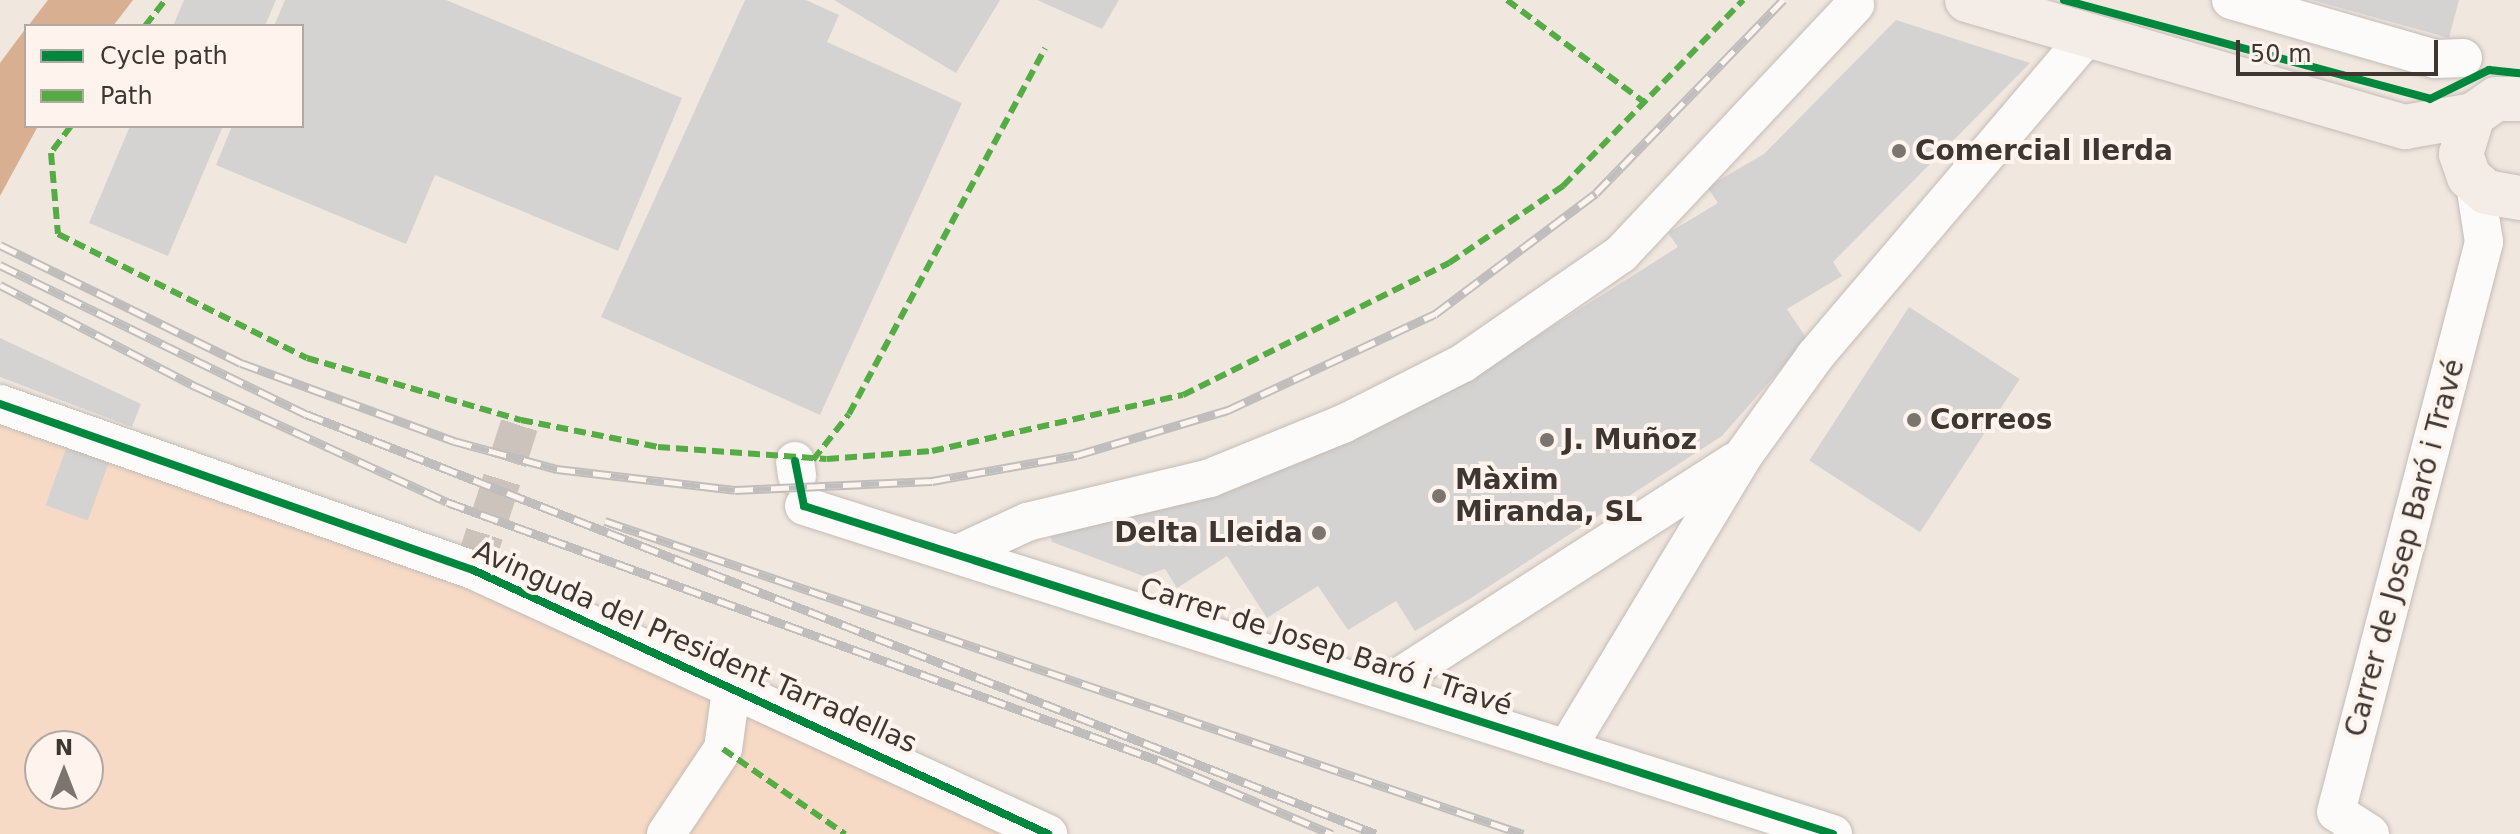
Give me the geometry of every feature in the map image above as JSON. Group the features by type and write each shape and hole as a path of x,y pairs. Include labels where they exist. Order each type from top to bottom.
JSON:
{"main road":[{"path":"1967,0 2085,39 2405,127 2498,197 2520,201"},
{"path":"2405,127 2502,97"},
{"path":"2470,176 2461,140 2502,97"}],"street":[{"path":"2231,0 2435,59 2463,58"},
{"path":"960,553 1027,522 1210,478 1343,424 1463,363 1621,254 1855,5"},
{"path":"1567,748 1743,456 1815,356 2085,39"},
{"name":"Carrer de Josep Baró i Travé","path":"2370,834 2336,812 2484,242 2470,176"},
{"name":"Carrer de Josep Baró i Travé","path":"2484,242 2520,201"},
{"name":"Avinguda del President Tarradellas","path":"0,404 473,570 732,683 1048,834"},
{"path":"1382,688 1743,456"},
{"name":"Carrer de Josep Baró i Travé","path":"799,481 960,553 1833,834"},
{"path":"666,834 723,749 732,683"}],"shaded area":[{"path":"48,0 133,0 115,24 30,24"},
{"path":"24,31 24,128 37,128 0,196 0,63"},
{"path":"0,411 622,646 1027,834 0,834"}],"building":[{"path":"184,0 276,0 266,24 174,24"},
{"path":"285,0 446,0 682,98 618,251 435,175 406,244 216,165 231,128 304,128 304,24 275,24"},
{"path":"745,0 806,0 839,15 827,42 962,103 820,415 601,317"},
{"path":"834,0 1000,0 956,73"},
{"path":"1037,0 1119,0 1102,29"},
{"path":"2312,0 2459,0 2449,38"},
{"path":"1896,20 2030,63 1833,262 1842,276 1787,309 1807,339 1722,436 1468,600 1415,631 1396,601 1348,630 1318,586 1267,618 1227,556 1177,588 1165,569 1143,576 1052,542 1050,534 1365,433 1472,377 1678,247 1668,233 1718,203 1707,187 1764,154"},
{"path":"129,128 222,128 168,256 89,223"},
{"name":"Correos","path":"1909,307 2020,379 1920,532 1809,460"},
{"path":"0,338 141,404 132,427 0,377"},
{"path":"67,446 109,461 88,521 45,505"}],"tunnel":[{"path":"473,570 521,420"}],"railway":[{"path":"0,245 241,363 454,441 557,469 735,490 932,481 1077,455 1228,410 1435,314 1596,193 1783,0"},
{"path":"0,265 306,414 1376,834"},
{"path":"0,285 195,386 447,502 1160,761 1332,834"},
{"path":"605,521 1523,834"}],"marked path":[{"path":"147,24 165,0"},
{"path":"1507,0 1644,102"},
{"path":"70,128 51,153 58,234 307,358 521,420 658,447 827,459 932,451 1183,395 1449,263 1563,186 1743,0"},
{"path":"813,460 849,414 1045,48"},
{"path":"723,749 845,834"}],"cycle path":[{"path":"2064,0 2430,99 2489,70 2520,73"},
{"path":"0,404 473,570 1048,834"},
{"path":"795,461 804,506 1833,834"}],"place":[{"name":"Comercial Ilerda","path":"1899,151"},
{"name":"Correos","path":"1914,420"},
{"name":"J. Muñoz","path":"1547,440"},
{"name":"Màxim Miranda, SL","path":"1439,496"},
{"name":"Delta Lleida","path":"1319,533"}]}
